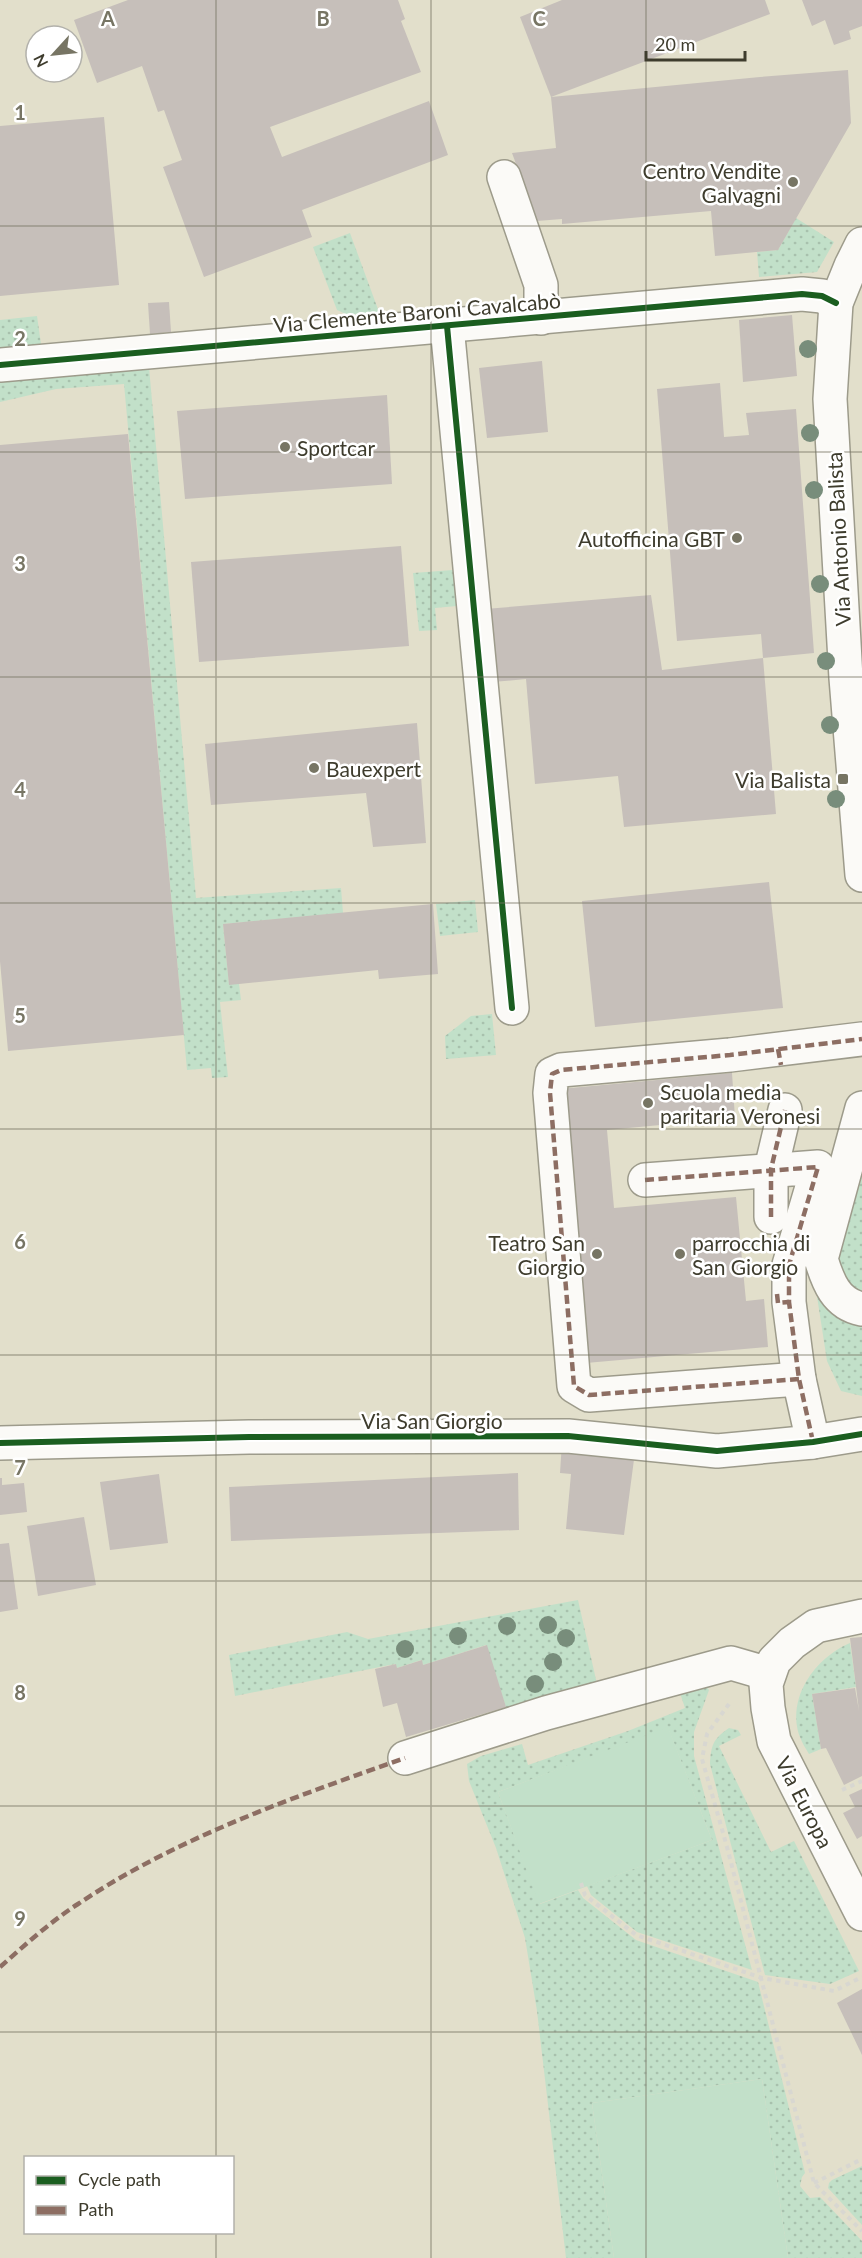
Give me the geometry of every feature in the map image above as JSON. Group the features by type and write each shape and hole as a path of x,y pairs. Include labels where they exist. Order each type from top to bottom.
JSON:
{"street":[{"path":"504,177 541,285 542,318"},
{"name":"Via Antonio Balista","path":"861,858 846,678 830,399 836,303 850,266 862,244"},
{"name":"Via Clemente Baroni Cavalcabò","path":"0,365 802,294 822,296 836,303"},
{"path":"447,327 512,1008"},
{"path":"799,1379 589,1395 574,1386 550,1093 552,1074 561,1070 779,1057 862,1039"},
{"path":"862,1108 821,1259 828,1284 842,1299 862,1309"},
{"path":"771,1217 771,1169 785,1110"},
{"path":"645,1179 818,1167 789,1265 783,1298 813,1442"},
{"name":"Via San Giorgio","path":"0,1443 249,1437 568,1436 717,1451 813,1442 862,1434"},
{"path":"405,1758 546,1713 731,1663 767,1679 774,1661 792,1643 816,1626 862,1616"},
{"name":"Via Europa","path":"767,1679 768,1708 774,1741 862,1914"}],"path":[{"path":"729,1704 707,1734 702,1760 762,1978 814,2183 862,2232"},
{"path":"842,1790 862,1781"},
{"path":"580,1883 585,1895 636,1935 762,1978 834,1991 862,1977"},
{"path":"814,2183 862,2159"}],"green space":[{"path":"796,218 834,242 817,272 759,277 757,252 778,250"},
{"path":"350,233 379,312 348,315 337,310 313,247"},
{"path":"37,316 41,344 0,348 0,320"},
{"path":"149,367 196,898 341,888 343,913 223,924 229,984 239,984 241,1000 220,1002 228,1077 212,1078 211,1068 187,1070 124,384 56,389 0,402 0,380"},
{"path":"453,570 457,606 435,608 437,630 419,631 413,573"},
{"path":"475,900 478,932 440,936 436,904"},
{"path":"492,1014 496,1055 446,1059 445,1036 471,1016"},
{"path":"862,1091 862,1396 841,1391 827,1361 812,1264 846,1131"},
{"path":"578,1600 597,1684 508,1714 486,1645 423,1665 421,1660 397,1668 395,1664 235,1696 229,1655 347,1632 368,1639"},
{"path":"850,1643 856,1687 812,1694 821,1749 809,1754 801,1739 797,1722 800,1694 815,1669 837,1650"},
{"path":"704,1684 709,1690 694,1732 694,1756 752,1970 637,1932 591,1895 587,1886 712,1840 668,1728 498,1792 540,1904 578,1890 583,1898 636,1940 758,1982 805,2173 800,2186 810,2198 820,2197 862,2241 862,2258 788,2258 762,2079 592,2103 614,2258 566,2258 537,2011 525,1938 496,1848 469,1781 467,1764 481,1756 522,1744 528,1765 628,1731 685,1708 679,1690"},
{"path":"668,1727 712,1840 539,1904 498,1792"},
{"path":"729,1728 738,1730 741,1735 719,1746 771,1852 794,1841 859,1971 830,1984 765,1975 710,1764 714,1743"},
{"path":"762,2079 788,2258 614,2258 592,2103"},
{"path":"862,2166 862,2225 828,2188 832,2180"}],"building":[{"path":"128,0 398,0 405,19 401,21 421,72 270,127 282,157 429,101 448,155 302,210 312,237 204,277 163,167 182,160 164,110 158,112 142,66 97,83 84,47 84,24 75,24 74,20"},
{"path":"562,0 765,0 770,14 551,97 520,17"},
{"path":"802,0 862,0 862,26 849,31 851,39 834,45 825,20 812,26"},
{"path":"848,70 851,123 778,250 715,256 711,211 562,224 562,219 537,221 512,153 556,148 551,97"},
{"path":"104,117 119,285 0,296 0,126"},
{"path":"169,302 171,332 150,334 148,303"},
{"path":"792,315 797,376 743,382 739,320"},
{"path":"542,361 548,432 487,438 479,368"},
{"name":"Autofficina GBT","path":"720,383 724,437 749,435 746,413 796,409 814,653 763,658 761,634 677,641 657,389"},
{"name":"Sportcar","path":"387,395 392,484 185,499 177,411"},
{"path":"128,434 184,1035 8,1051 0,961 0,445"},
{"path":"401,546 409,646 199,662 191,562"},
{"path":"651,595 662,670 763,658 776,814 624,827 618,776 535,784 526,679 493,682 485,609"},
{"name":"Bauexpert","path":"417,723 426,843 373,847 366,793 211,805 205,744"},
{"path":"769,882 783,1008 595,1027 582,901"},
{"path":"433,904 438,974 379,979 378,970 229,985 223,924"},
{"path":"732,1073 735,1118 607,1130 614,1208 736,1197 746,1301 764,1299 768,1347 586,1363 560,1089"},
{"path":"562,1442 635,1452 624,1535 566,1529 571,1474 560,1473"},
{"path":"518,1473 519,1530 231,1541 229,1487"},
{"path":"159,1474 168,1543 110,1550 100,1482"},
{"path":"0,1478 2,1478 2,1485 24,1483 27,1512 0,1515"},
{"path":"84,1517 96,1585 38,1596 27,1526"},
{"path":"9,1543 18,1609 0,1612 0,1544"},
{"path":"862,1637 862,1776 844,1785 826,1748 821,1749 812,1694 855,1688 859,1711 850,1638"},
{"path":"487,1645 506,1707 406,1737 397,1703 383,1707 375,1669 396,1664 397,1668 422,1660 423,1665"},
{"path":"862,1789 862,1836 857,1839 843,1813 855,1807 849,1795"},
{"path":"862,1989 862,2055 837,2003"}],"marked path":[{"path":"799,1379 589,1395 574,1386 550,1093 552,1074 561,1070 730,1055 862,1039"},
{"path":"778,1049 781,1065"},
{"path":"771,1217 771,1169 785,1110"},
{"path":"645,1180 818,1167 789,1265 789,1302 799,1379 813,1442"},
{"path":"777,1294 778,1303 789,1302"},
{"path":"0,1967 68,1911 116,1880 155,1859 278,1804 405,1758"}],"cycle path":[{"path":"0,365 802,294 822,296 836,303"},
{"path":"447,326 512,1008"},
{"path":"0,1443 249,1437 568,1436 717,1451 813,1442 862,1434"}],"place":[{"name":"Centro Vendite Galvagni","path":"793,182"},
{"name":"Sportcar","path":"285,447"},
{"name":"Autofficina GBT","path":"737,538"},
{"name":"Bauexpert","path":"314,768"},
{"name":"Via Balista","path":"843,779"},
{"name":"Scuola media paritaria Veronesi","path":"648,1103"},
{"name":"Teatro San Giorgio","path":"597,1254"},
{"name":"parrocchia di San Giorgio","path":"680,1254"}]}
